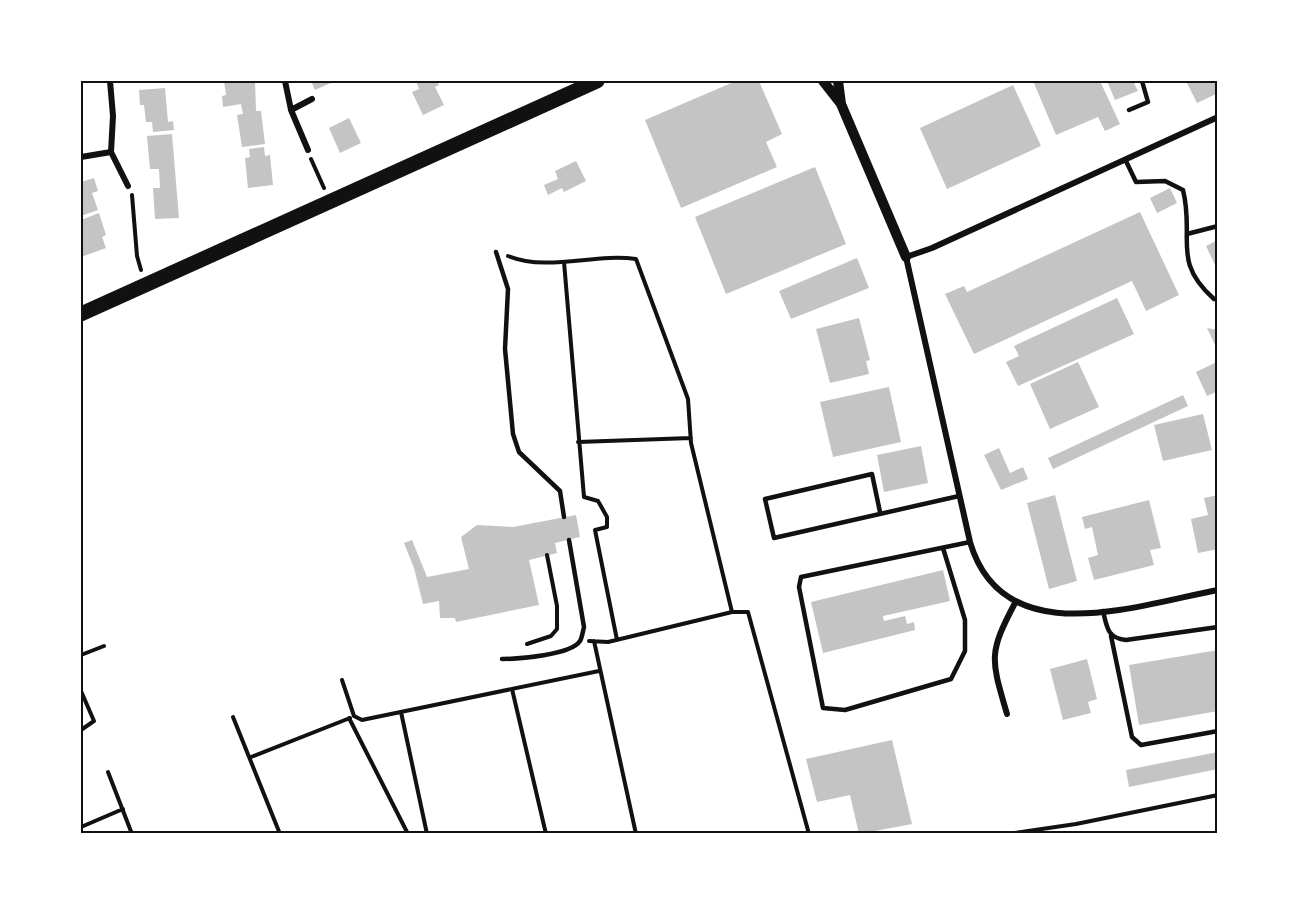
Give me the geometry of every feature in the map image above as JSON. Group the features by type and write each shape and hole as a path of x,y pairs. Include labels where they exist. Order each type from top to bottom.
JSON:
{"main road":[{"path":"81,314 597,81"}],"street":[{"path":"110,81 113,116 111,152 128,186"},
{"path":"285,81 291,110 308,150"},
{"path":"823,81 841,104 906,257 970,542 983,572 1015,603 1039,611 1066,615 1103,611 1218,590"},
{"path":"838,81 841,104"},
{"path":"291,110 312,99"},
{"path":"906,257 932,248 1218,117"},
{"path":"81,157 111,152"},
{"path":"1006,714 993,667 993,652 997,637 1015,603"}],"lane":[{"path":"1129,110 1148,102 1142,81"},
{"path":"1125,159 1136,182 1165,181 1182,190 1187,234 1187,264 1200,287 1214,299 1218,299"},
{"path":"1187,234 1218,226"},
{"path":"496,252 508,289 505,349 513,434 519,452 560,491 564,517"},
{"path":"880,512 872,474 765,499 774,538 880,512 959,496"},
{"path":"502,659 519,659 572,648 581,640 584,627 569,540"},
{"path":"943,548 965,620 965,651 951,679 845,710 823,708 798,587 801,577 970,542"},
{"path":"1103,611 1111,636 1132,737 1141,745 1218,731"},
{"path":"1111,636 1126,640 1218,627"}],"path":[{"path":"308,150 331,202"},
{"path":"128,186 132,193 137,256 145,286"},
{"path":"496,252 528,264 617,256 636,259 688,399 691,438 732,612"},
{"path":"564,262 584,497 598,501 607,518 607,527 595,531 617,640"},
{"path":"578,442 691,438"},
{"path":"518,646 551,636 557,629 557,606 547,555"},
{"path":"581,640 617,640 732,612 748,612 809,834"},
{"path":"593,641 636,834"},
{"path":"81,655 104,646"},
{"path":"250,757 351,717 362,720 599,671"},
{"path":"342,680 351,717 408,834"},
{"path":"512,689 546,834"},
{"path":"81,691 94,721 81,730"},
{"path":"401,712 427,834"},
{"path":"232,717 280,834"},
{"path":"108,772 132,834"},
{"path":"1008,834 1100,819 1218,795"},
{"path":"81,827 123,809"}],"building":[{"path":"224,81 255,81 256,111 261,111 265,144 242,147 237,115 243,114 241,104 223,107 222,96 226,95"},
{"path":"311,81 335,81 315,90"},
{"path":"416,81 437,81 439,85 435,87 444,105 423,115 412,92 419,89"},
{"path":"736,81 759,81 782,134 766,142 777,167 681,208 645,120"},
{"path":"1033,81 1100,81 1120,124 1105,131 1098,117 1056,135"},
{"path":"1107,81 1133,81 1138,91 1115,100"},
{"path":"1218,81 1218,93 1197,103 1187,83"},
{"path":"1013,85 1041,146 947,189 920,128"},
{"path":"165,88 168,122 173,121 174,130 153,132 152,122 146,122 144,105 140,105 139,90"},
{"path":"349,118 361,143 340,153 329,128"},
{"path":"172,134 179,218 155,219 153,188 160,188 159,169 150,169 147,136"},
{"path":"264,147 265,156 270,155 273,185 248,188 245,158 250,157 249,149"},
{"path":"576,161 586,181 564,192 562,188 548,195 544,185 558,179 555,171"},
{"path":"815,167 846,244 726,294 695,217"},
{"path":"94,178 98,191 92,193 98,210 81,216 81,182"},
{"path":"1170,188 1177,203 1157,213 1150,198"},
{"path":"1140,212 1179,295 1146,311 1132,281 974,354 945,294 964,286 967,292"},
{"path":"99,213 106,235 102,237 106,248 81,257 81,220"},
{"path":"1218,240 1218,271 1206,246"},
{"path":"857,258 869,288 791,319 779,291"},
{"path":"1117,298 1134,334 1018,386 1006,362 1019,356 1014,346"},
{"path":"859,318 870,360 866,361 869,374 830,383 816,329"},
{"path":"1207,328 1218,330 1218,351"},
{"path":"1078,362 1099,407 1050,429 1030,384"},
{"path":"1217,362 1218,391 1207,396 1196,372"},
{"path":"889,387 901,442 833,457 820,402"},
{"path":"1183,395 1188,406 1053,469 1048,458"},
{"path":"1203,414 1212,450 1163,461 1154,425"},
{"path":"921,446 928,483 884,492 877,455"},
{"path":"999,448 1010,473 1023,467 1028,479 1001,490 984,455"},
{"path":"1055,495 1077,581 1049,589 1027,503"},
{"path":"1218,495 1218,549 1198,553 1191,519 1208,515 1204,498"},
{"path":"1149,500 1161,548 1150,550 1154,565 1094,580 1088,558 1098,555 1092,527 1085,529 1082,517"},
{"path":"576,515 580,537 555,543 557,553 529,560 539,605 456,622 455,618 440,618 439,601 423,604 414,568 404,543 412,540 427,577 469,569 461,537 477,525 513,527"},
{"path":"943,570 950,601 883,616 884,621 905,616 907,624 914,622 915,630 823,653 811,602"},
{"path":"1218,650 1218,711 1139,725 1129,665"},
{"path":"1087,659 1097,699 1088,702 1091,713 1063,720 1050,669"},
{"path":"892,740 912,824 859,834 850,795 817,802 806,759"},
{"path":"1218,752 1218,769 1129,787 1126,770"}]}
